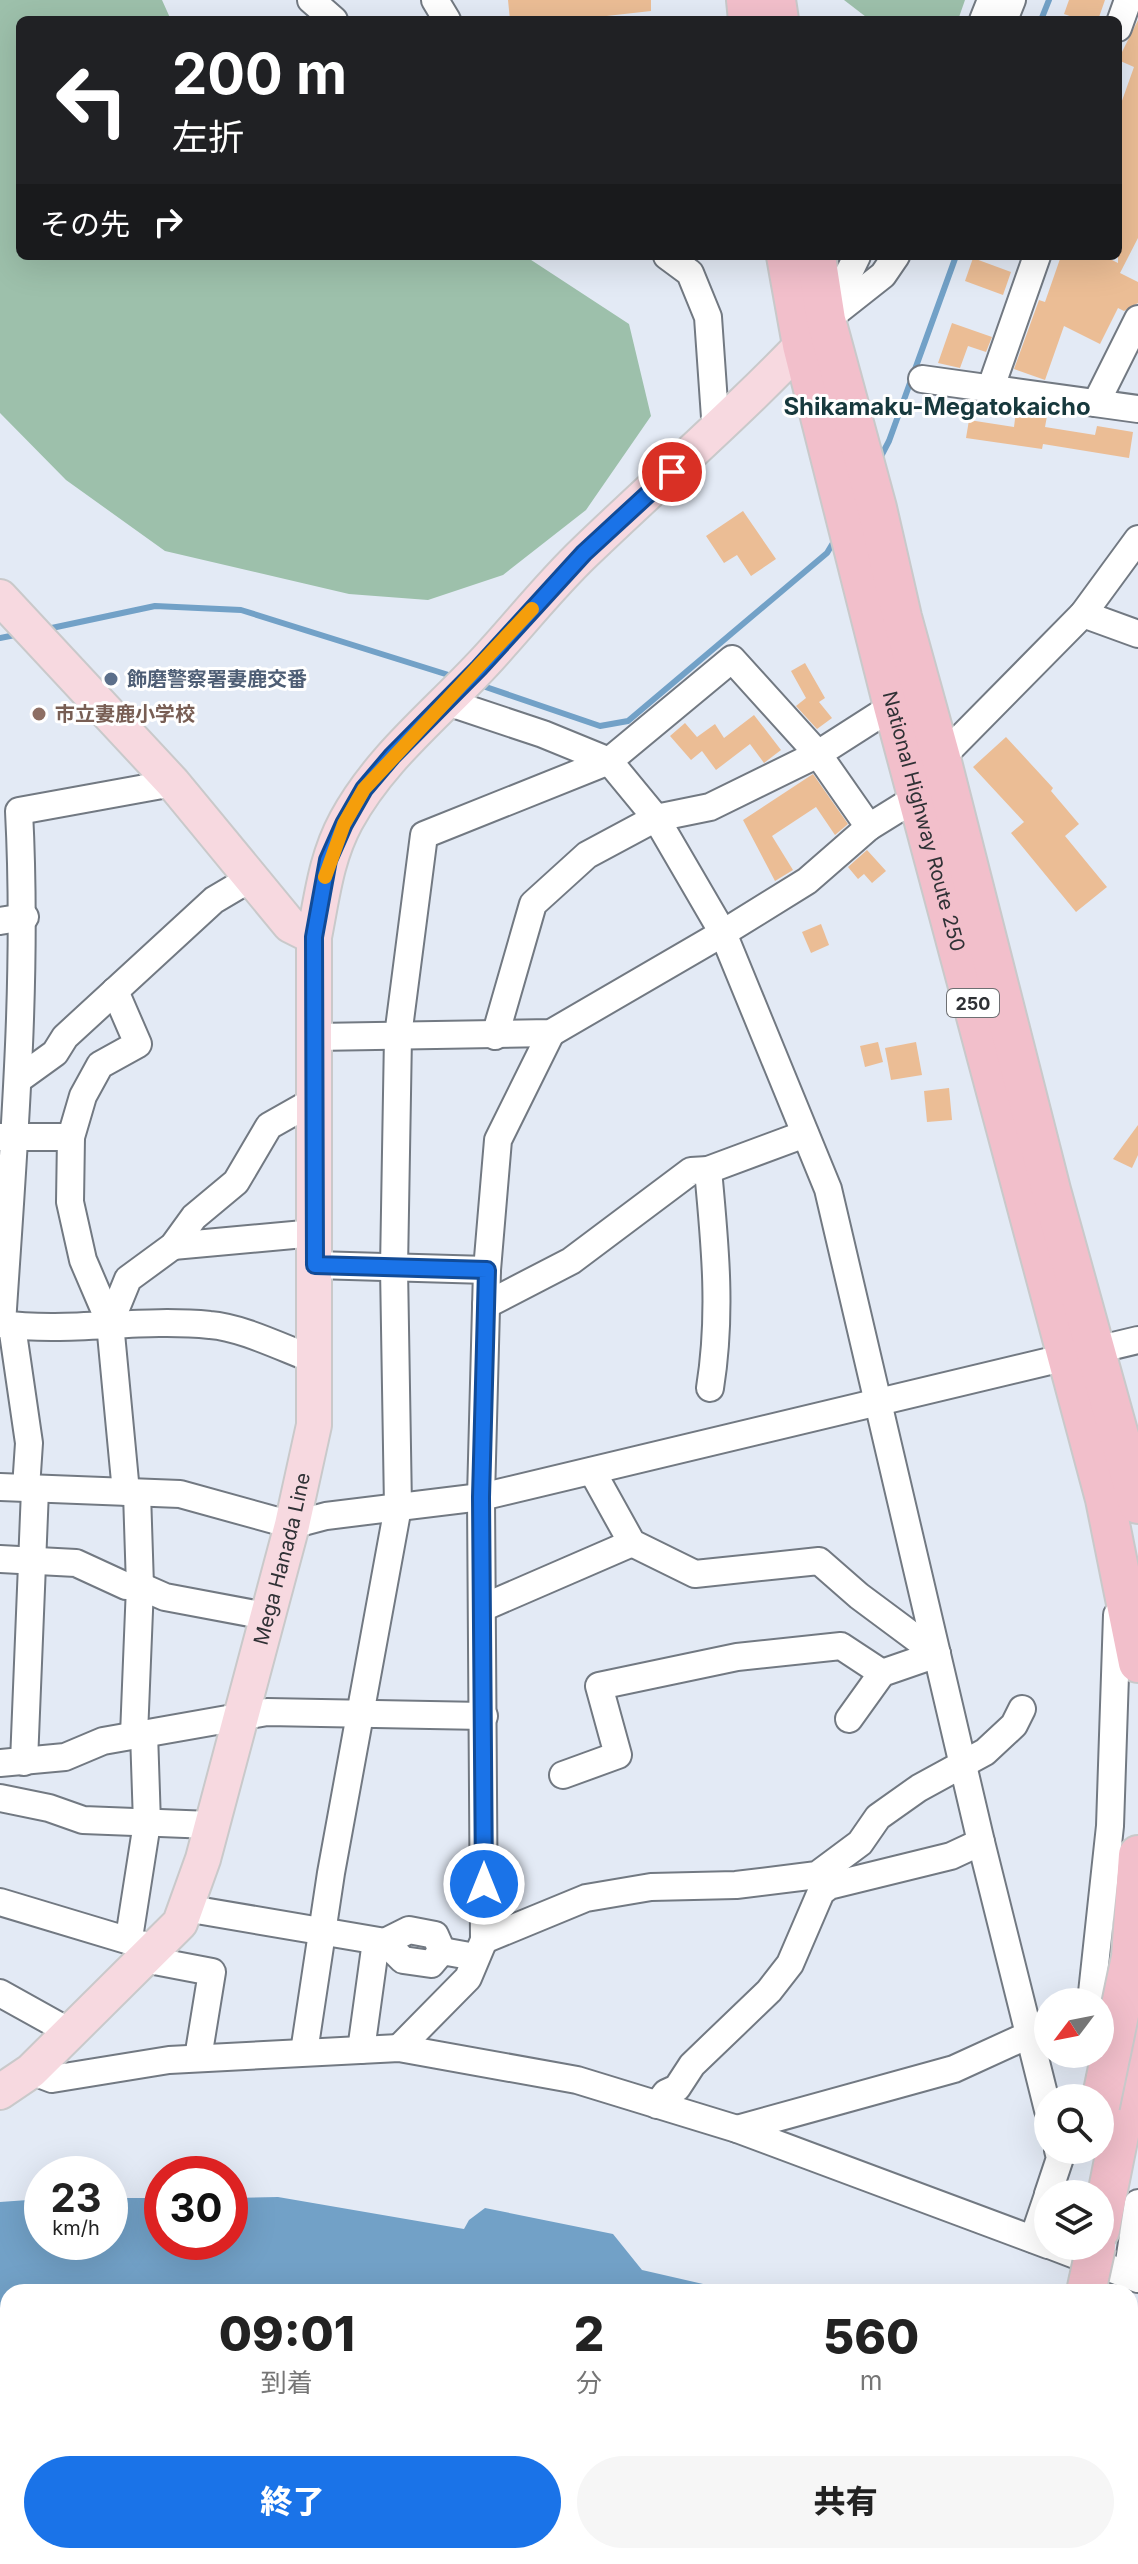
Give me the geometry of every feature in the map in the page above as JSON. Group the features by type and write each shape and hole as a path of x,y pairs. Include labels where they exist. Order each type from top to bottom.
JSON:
{"highway":[{"name":"National Highway Route 250","path":"787,260 814,333 941,758 1080,1354 1138,1663"},
{"name":"National Highway Route 250","path":"816,260 814,333 893,706 1080,1354 1137,1496"},
{"path":"1106,2084 1135,1968 1138,1855"},
{"path":"1110,2180 1138,2040"},
{"path":"1062,2284 1067,2260"},
{"path":"1088,2284 1093,2260"}],"main road":[{"name":"Mega Hanada Line","path":"0,2092 31,2071 70,2032 142,1949 180,1923 211,1825 292,1525 314,1425 314,937 328,860 344,824 364,789 392,756 461,687 584,553 716,432 814,333"},
{"path":"6,611 43,643 173,783 290,925 314,937"}],"street":[{"path":"311,0 329,16"},
{"path":"672,260 690,273 708,317 716,432"},
{"path":"814,333 855,260"},
{"path":"814,333 883,275 893,260"},
{"path":"991,387 1036,260"},
{"path":"1096,403 1138,319"},
{"path":"922,379 1138,409"},
{"path":"316,1037 551,1033 723,933 807,881 869,827 919,796 941,758 1083,614 1138,539"},
{"path":"1083,614 1138,634"},
{"path":"304,2052 322,1931 398,1507 394,1268 398,1036 424,835 609,761 732,659 818,754 869,827"},
{"path":"461,687 543,734 609,761 656,818 723,933 828,1189 981,1842 1034,2019"},
{"path":"495,1036 533,904 587,855 656,818 710,807 818,754 893,706"},
{"path":"173,783 19,811 12,919 19,1079 7,1137 5,1325 29,1443 20,1488 32,1562 12,1762 65,1757 103,1741 267,1712 484,1716"},
{"path":"19,1079 55,1053 65,1037 214,900 253,877"},
{"path":"115,991 138,1044 100,1065 83,1096 71,1137 70,1202 83,1260 110,1323 131,1492 140,1586 139,1734 147,1823 142,1949"},
{"path":"399,2048 468,1978 480,1949 484,1716 481,1497 487,1270 498,1140 551,1033"},
{"path":"110,1323 128,1279 173,1246 194,1217 236,1182 269,1126 315,1100"},
{"path":"486,1305 571,1261 691,1171 708,1170 805,1134"},
{"path":"7,1137 71,1137"},
{"path":"708,1170 718,1267 718,1340 710,1388"},
{"path":"173,1246 315,1249 394,1268 487,1270"},
{"path":"5,1325 47,1329 110,1323 213,1325 315,1360"},
{"path":"20,1488 180,1494 292,1525 326,1516 481,1497 1138,1340"},
{"path":"592,1471 632,1543 695,1574 819,1561 859,1596 937,1654"},
{"path":"482,1608 632,1543"},
{"path":"0,1559 76,1563 126,1586 140,1586 165,1597 266,1616"},
{"path":"1093,1988 1110,1826 1119,1564"},
{"path":"563,1775 618,1755 599,1686 737,1657 841,1646 882,1673"},
{"path":"849,1719 882,1673 937,1654"},
{"path":"185,1908 381,1942 409,1930 435,1935 442,1951 480,1949 586,1898 651,1887 736,1885 817,1875 860,1843 878,1817 1002,1737 1014,1725 1022,1709"},
{"path":"0,1798 49,1808 83,1820 211,1825"},
{"path":"657,2105 666,2093 677,2088 692,2065 769,1991 790,1964 821,1892 829,1886 951,1856 981,1842"},
{"path":"0,1902 212,1972 198,2058"},
{"path":"361,2050 381,1942"},
{"path":"1109,1988 1135,1968"},
{"path":"0,1993 70,2032"},
{"path":"737,2129 954,2069 1034,2034"},
{"path":"31,2071 52,2079 198,2058 399,2048 577,2080 737,2129 1034,2239"},
{"path":"1088,2260 1132,2277 1138,2206"}],"green space":[{"path":"0,0 162,0 169,16 16,16 16,260 531,260 629,324 651,416 586,510 503,575 428,600 349,594 165,551 66,480 0,413"},
{"path":"844,0 965,0 959,16 865,16"}],"water":[{"path":"278,2197 464,2229 469,2220 485,2208 613,2234 642,2270 703,2284 0,2284 0,2202 24,2200 24,2260 128,2260 128,2198 144,2198 144,2260 248,2260 248,2198"}],"building":[{"path":"508,0 651,0 651,11 607,16 510,16"},
{"path":"1069,0 1105,0 1099,16 1064,14"},
{"path":"1138,20 1138,238 1120,273 1138,282 1138,303 1124,311 1118,308 1100,344 1064,326 1045,380 1014,369 1039,300 1045,302 1060,260 1112,260 1118,263 1122,260 1122,101 1134,67 1122,62 1122,52"},
{"path":"972,260 1011,272 1003,295 965,281"},
{"path":"952,323 992,337 986,352 968,346 960,368 938,363"},
{"path":"1016,411 1047,416 1045,427 1095,435 1097,426 1133,432 1129,458 1043,444 1042,449 966,438 969,420 1014,427"},
{"path":"743,511 776,559 751,576 737,555 724,563 706,536"},
{"path":"805,663 825,698 819,702 832,718 817,729 796,706 806,698 791,671"},
{"path":"754,715 781,750 764,763 750,744 716,770 702,751 691,760 670,736 685,723 697,737 715,724 724,738"},
{"path":"1006,737 1053,788 1051,791 1079,824 1065,836 1107,887 1076,912 1011,833 1024,822 973,767"},
{"path":"813,774 848,824 835,835 816,807 772,836 793,870 775,881 743,820"},
{"path":"867,850 886,871 872,883 864,874 858,879 848,867"},
{"path":"821,924 829,945 811,953 802,932"},
{"path":"878,1042 883,1062 865,1067 860,1046"},
{"path":"916,1042 922,1075 891,1080 885,1048"},
{"path":"949,1088 952,1120 927,1122 924,1091"},
{"path":"1138,1125 1138,1155 1132,1168 1113,1159"}],"waterway":[{"path":"1043,16 1049,0"},
{"path":"878,462 889,441 955,260"},
{"path":"477,684 600,726 628,721 827,553 836,538"},
{"path":"47,629 155,606 241,610 455,677"},
{"path":"0,638 20,634"}],"slow traffic":[{"path":"325,877 328,860 364,789 532,609"}],"place":[{"name":"飾磨警察署妻鹿交番","path":"111,679"},
{"name":"市立妻鹿小学校","path":"39,714"}],"district":[{"name":"Shikamaku-Megatokaicho","path":"937,406"}],"route":[{"path":"484,1884 481,1497 487,1270 315,1265 314,937 328,860 364,789 584,553 672,472"}]}
